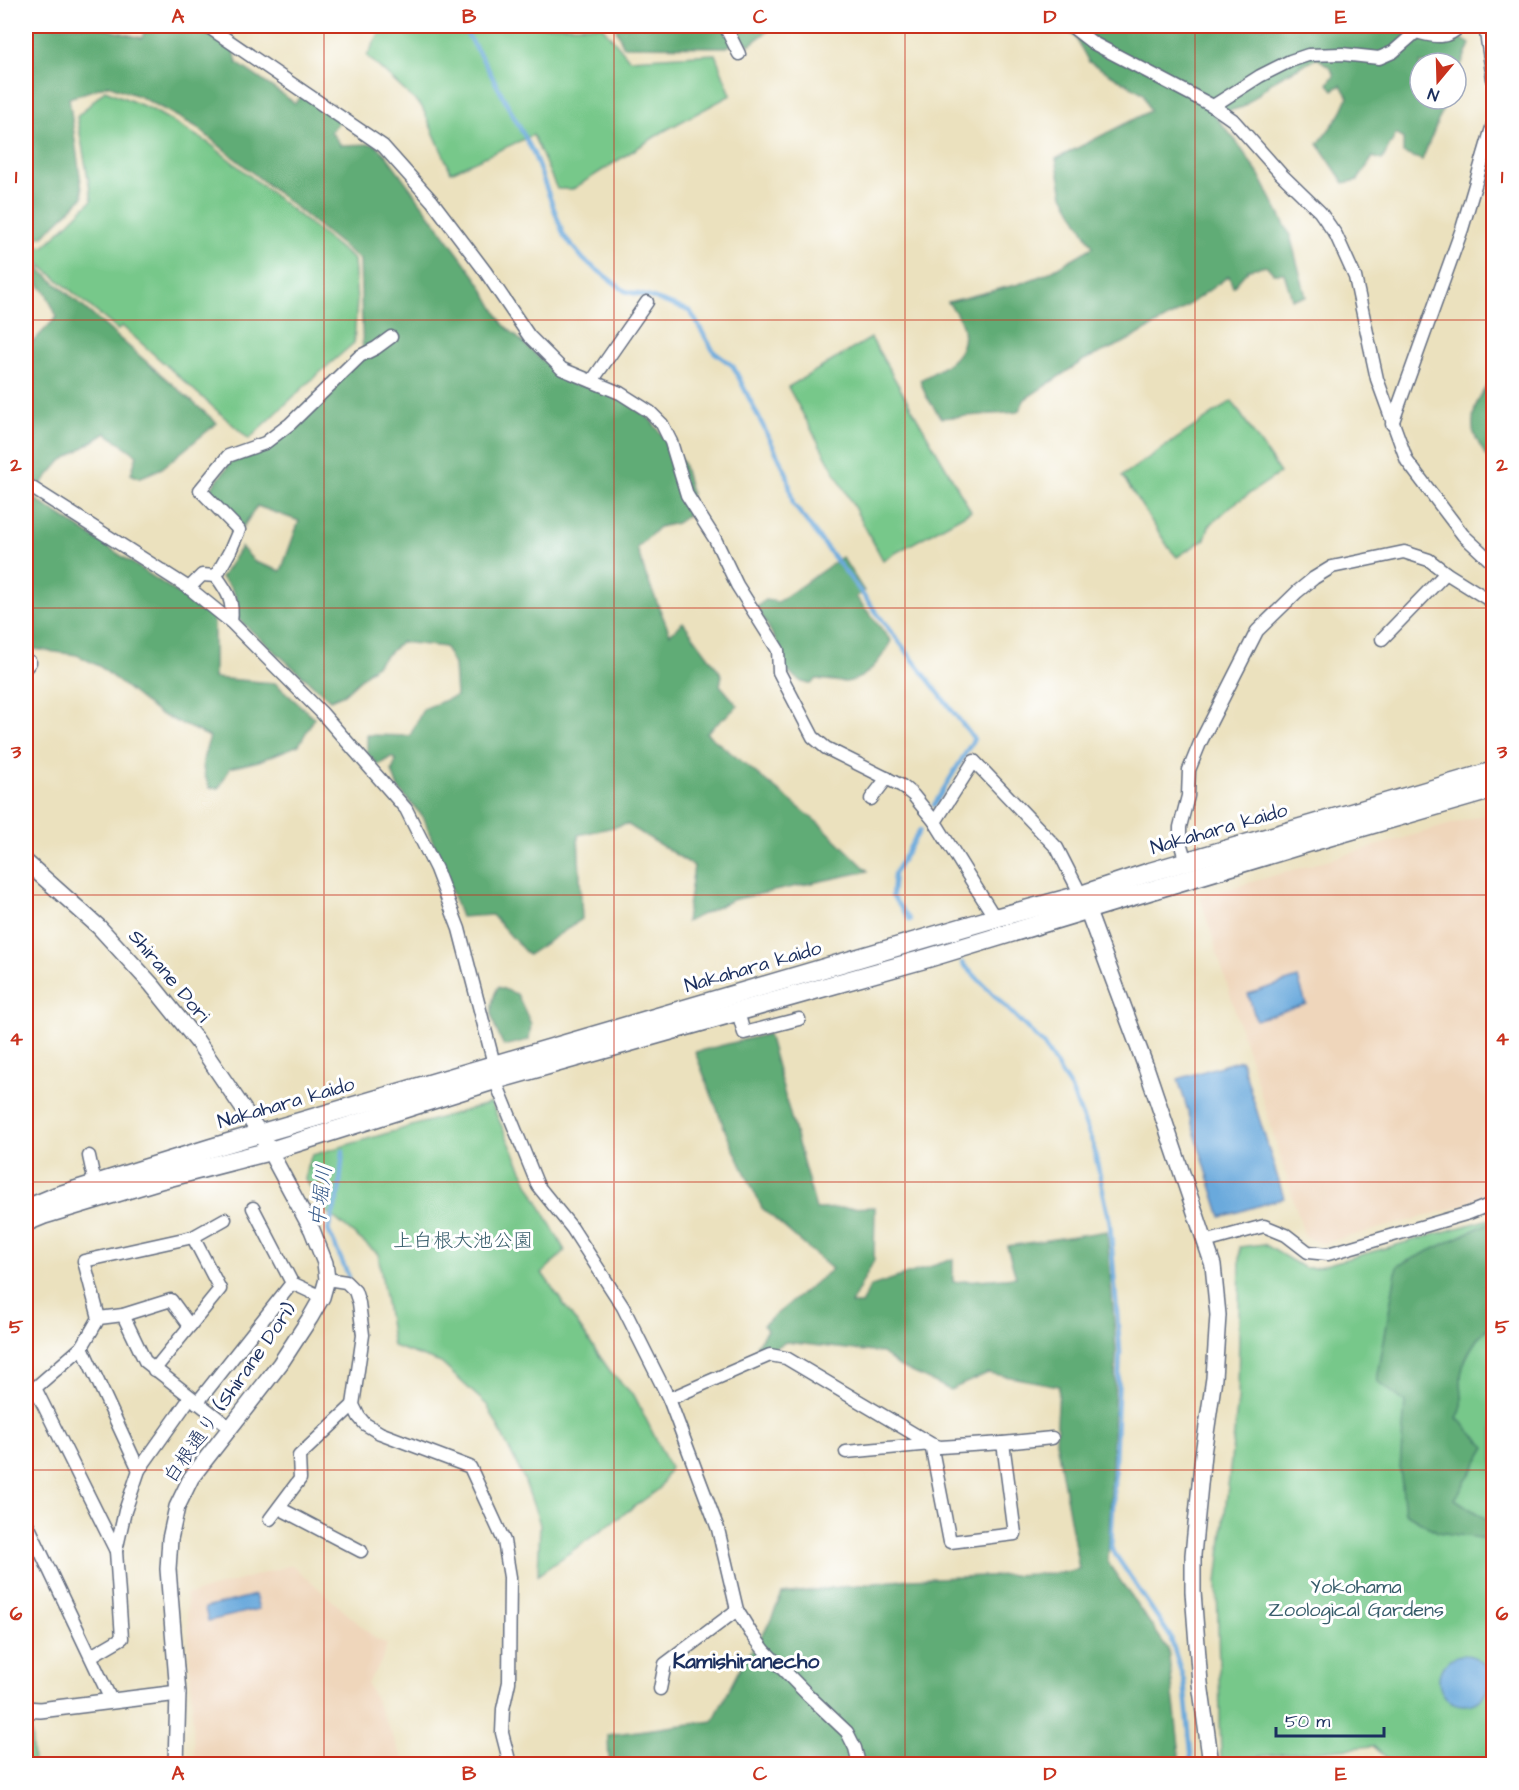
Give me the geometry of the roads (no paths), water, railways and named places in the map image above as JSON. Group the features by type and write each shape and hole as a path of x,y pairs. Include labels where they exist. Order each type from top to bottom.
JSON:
{"main road":[{"name":"Nakahara kaido","path":"26,1222 151,1183 266,1143 995,918 1085,903 1186,862 1494,771"},
{"name":"Nakahara kaido","path":"494,1072 738,1012 1085,903 1300,845 1494,789"},
{"name":"Nakahara kaido","path":"26,1209 94,1184 266,1143"}],"street":[{"path":"207,26 383,146 432,201 485,271 529,336 562,369 620,393 650,412 662,424 687,495 715,539 737,585 778,650 779,672 813,737 826,748 902,786 913,795 934,822 995,918"},
{"path":"725,26 739,54"},
{"path":"1071,26 1093,43 1213,106 1233,120 1281,174 1320,212 1336,234 1355,277 1377,379 1407,461 1462,535 1494,564"},
{"path":"1213,106 1260,76 1308,55 1342,54 1380,58 1393,52 1416,32 1439,38 1460,26"},
{"path":"1485,26 1494,85"},
{"path":"1392,424 1462,229 1493,126"},
{"path":"592,381 647,302"},
{"path":"216,576 230,551 238,530 200,490 228,456 265,443 290,424 360,356 391,337"},
{"path":"26,484 189,588 231,622 321,712 406,809 436,869 459,929 494,1072 538,1186 572,1228 623,1307 669,1399 718,1529 738,1610 765,1651 847,1732 855,1748 859,1764"},
{"path":"1480,552 1494,546"},
{"path":"1186,862 1180,842 1180,827 1188,796 1189,770 1200,742 1257,631 1297,592 1332,567 1404,552 1429,560 1494,603"},
{"path":"1383,639 1446,573"},
{"path":"189,588 202,575 216,576 225,588 233,608 231,622"},
{"path":"934,822 974,761 1057,848 1085,903 1147,1070 1213,1265 1218,1315 1214,1378 1195,1531 1193,1584 1200,1683 1211,1764"},
{"path":"871,799 887,778"},
{"name":"Shirane Dori","path":"26,862 99,927 152,985 196,1041 266,1143"},
{"path":"738,1012 744,1033 799,1019"},
{"name":"白根通り (Shirane Dori)","path":"176,1764 178,1693 168,1569 170,1539 177,1507 191,1478 280,1364 322,1297 327,1279 325,1263 312,1230 266,1143"},
{"path":"89,1156 94,1184"},
{"path":"1205,1242 1264,1226 1286,1235 1308,1252 1328,1254 1469,1213 1494,1203"},
{"path":"253,1208 292,1282 322,1297"},
{"path":"116,1551 35,1388 82,1347 99,1318 84,1261 192,1237 225,1219"},
{"path":"154,1370 220,1288 192,1237"},
{"path":"270,1519 300,1479 299,1456 353,1405 363,1335 359,1303 355,1291 346,1282 327,1279"},
{"path":"91,1656 122,1638 116,1551 125,1511 139,1470 193,1400 292,1282"},
{"path":"99,1318 123,1315 171,1300 190,1326"},
{"path":"123,1315 145,1361 229,1427"},
{"path":"82,1347 139,1470"},
{"path":"669,1399 770,1355 786,1358 932,1444 940,1446 1003,1443 1052,1438"},
{"path":"353,1405 365,1424 380,1432 470,1467 504,1541 510,1577 509,1682 503,1709 502,1733 510,1764"},
{"path":"932,1444 950,1542 1016,1534 1003,1443"},
{"path":"846,1452 932,1444"},
{"path":"279,1508 361,1551"},
{"path":"26,1521 111,1700"},
{"path":"660,1689 664,1664 738,1610"},
{"path":"26,1709 40,1710 178,1693"}],"water":[{"path":"1298,978 1306,1004 1256,1020 1248,994"},
{"path":"1241,1060 1284,1198 1221,1217 1178,1079"},
{"path":"255,1595 259,1609 208,1621 205,1608"},
{"path":"1459,1655 1469,1655 1482,1662 1489,1675 1489,1685 1482,1698 1469,1705 1459,1705 1450,1701 1443,1694 1439,1685 1439,1675 1443,1666 1450,1659"}],"waterway":[{"path":"458,26 466,32 486,65 533,152 564,236 584,260 625,291 690,311 714,352 733,366 787,474 793,504 974,739 934,805"},
{"path":"910,920 892,896 894,874 920,830"},
{"path":"962,963 1043,1044 1071,1089 1093,1144 1110,1223 1120,1352 1111,1548 1170,1636 1184,1681 1192,1762"},
{"name":"中堀川","path":"343,1151 339,1193 328,1230 349,1277"}],"district":[{"name":"Kamishiranecho","path":"746,1661"}],"park label":[{"name":"上白根大池公園","path":"463,1241"},
{"name":"Yokohama Zoological Gardens","path":"1356,1598"}]}
